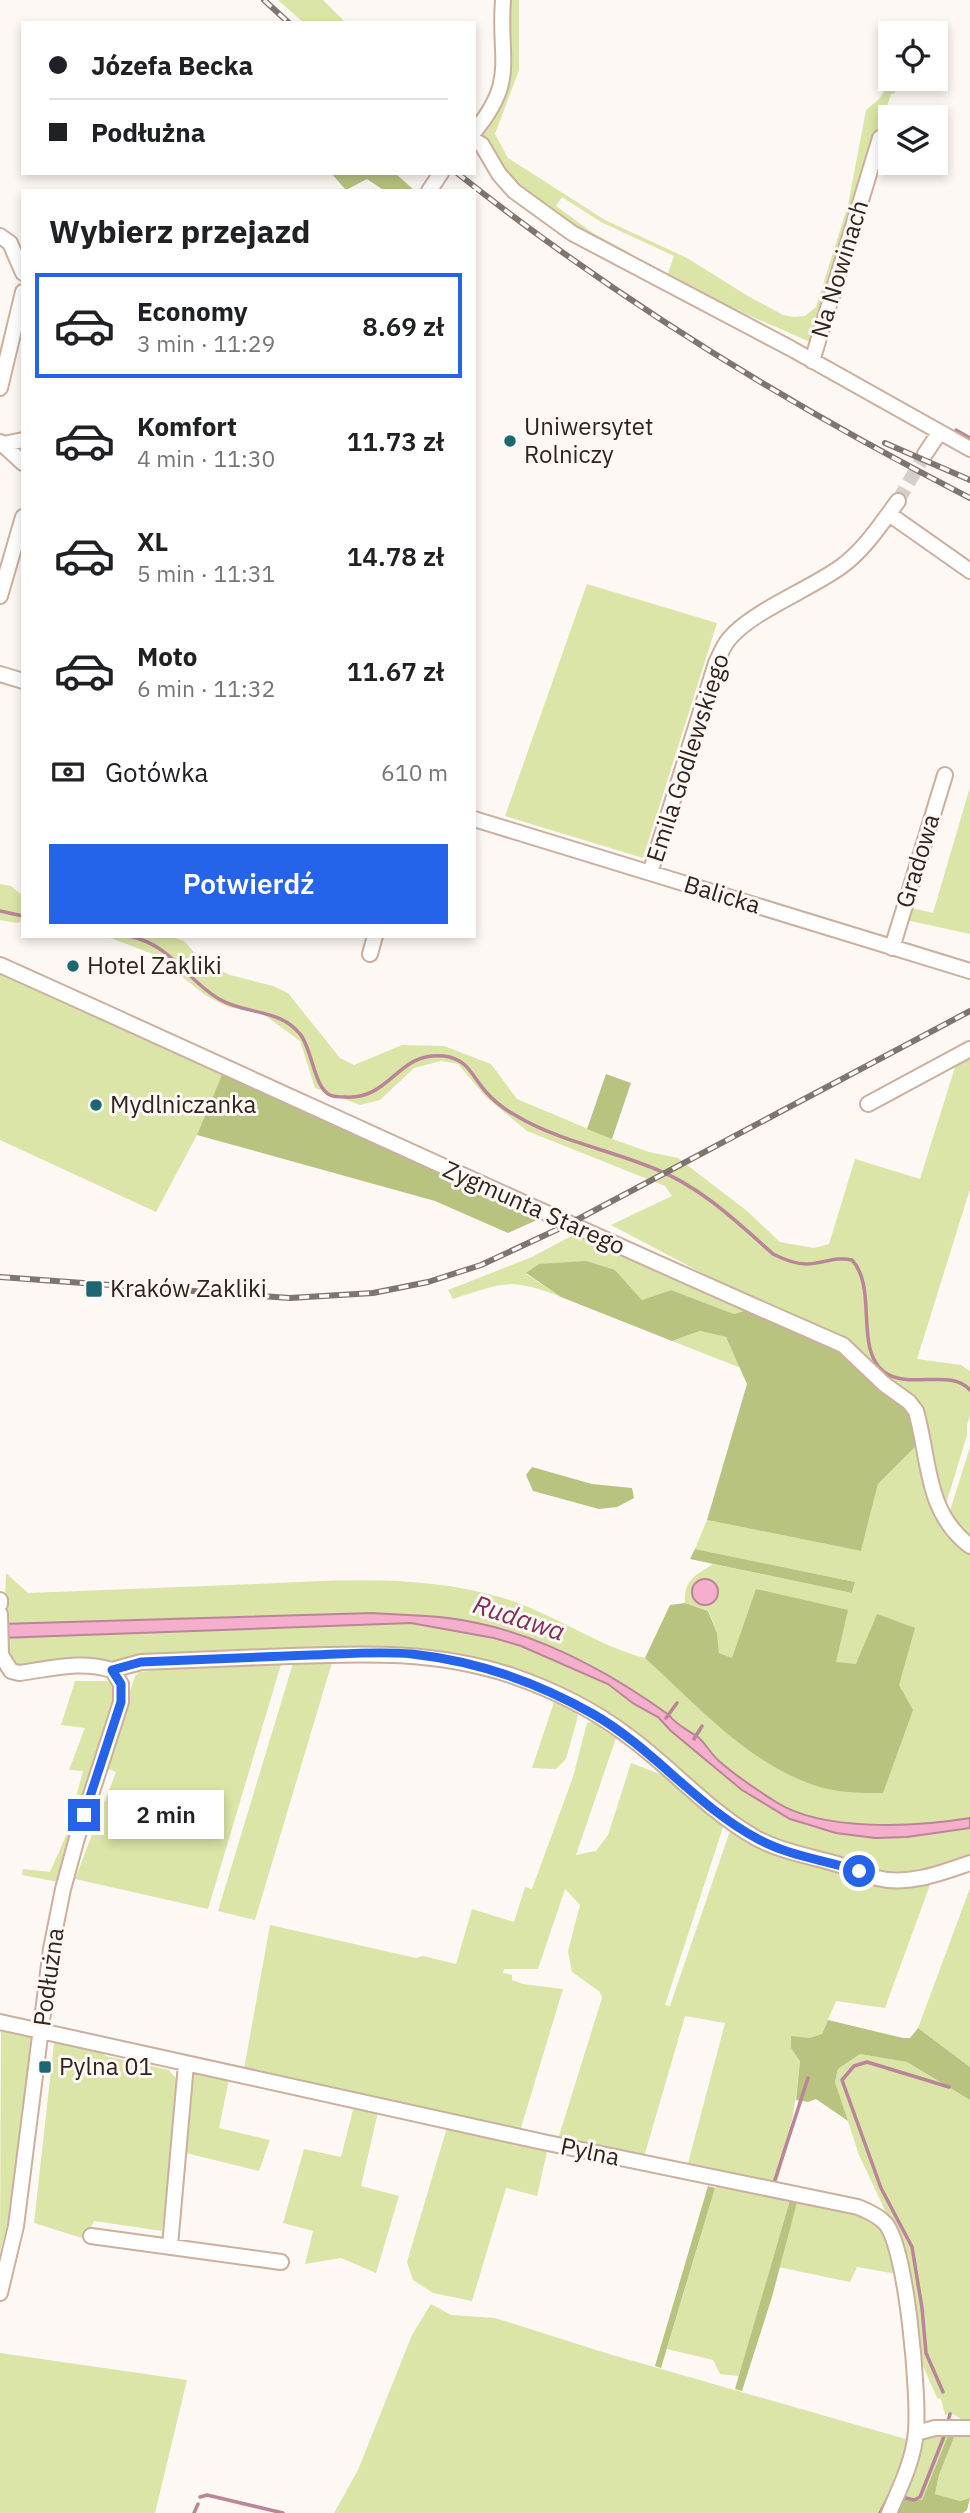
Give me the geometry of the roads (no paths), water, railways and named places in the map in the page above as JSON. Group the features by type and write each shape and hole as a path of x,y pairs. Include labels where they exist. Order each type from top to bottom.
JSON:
{"street":[{"path":"476,129 496,103 504,76 503,0"},
{"path":"476,141 482,145 499,174 514,191 572,233 970,449"},
{"name":"Na Nowinach","path":"812,361 878,145"},
{"path":"0,236 10,243 21,268"},
{"path":"0,385 21,300"},
{"path":"925,454 939,433"},
{"path":"1,444 21,440"},
{"path":"1,444 21,461"},
{"name":"Emila Godlewskiego","path":"650,873 716,663 729,638 763,614 845,565 864,547 898,502"},
{"path":"889,514 970,571"},
{"path":"0,596 21,524"},
{"path":"0,674 21,680"},
{"name":"Gradowa","path":"892,948 945,775"},
{"name":"Balicka","path":"476,819 970,971"},
{"path":"370,954 374,938"},
{"name":"Zygmunta Starego","path":"0,965 261,1082 470,1180 843,1345 916,1411 929,1481 936,1502 960,1537 970,1546"},
{"path":"868,1104 970,1049"},
{"path":"0,1614 1,1654 10,1671 19,1673 71,1664 96,1665 112,1670 141,1662 363,1653 412,1654 480,1667 542,1687 602,1719 628,1735 732,1822 757,1839 784,1850 879,1878 891,1879 928,1877 970,1863"},
{"name":"Podłużna","path":"0,2293 16,2226 51,1949 63,1889 121,1702 121,1684 112,1670"},
{"name":"Pylna","path":"0,2022 869,2211 885,2223 892,2237 902,2276 914,2364 916,2434 908,2467 889,2513"},
{"path":"170,2246 186,2064"},
{"path":"91,2236 281,2262"},
{"path":"916,2434 935,2428 970,2428"}],"waterway":[{"path":"956,430 970,438"},
{"path":"0,911 21,916"},
{"path":"136,938 167,955 219,999 240,1008 272,1016 292,1026 304,1040 320,1084 330,1095 361,1096 384,1084 415,1061 428,1056 452,1058 464,1064 489,1095 511,1113 548,1132 636,1161 686,1184 717,1205 773,1254 802,1264 852,1260 860,1272 864,1286 870,1349 875,1362 884,1372 905,1379 952,1380 970,1390"},
{"path":"666,1718 677,1703"},
{"path":"694,1739 702,1726"},
{"path":"943,2392 926,2353 912,2247 881,2188 842,2080 854,2066 867,2062 949,2087"},
{"path":"773,2186 808,2078"},
{"path":"948,2421 950,2414"},
{"path":"902,2497 914,2500 920,2497 945,2434"},
{"path":"200,2497 207,2495 283,2513"},
{"path":"880,2513 889,2496"},
{"path":"194,2513 198,2504"}],"tunnel":[{"path":"898,501 925,454"}],"railway":[{"path":"264,0 287,21"},
{"path":"460,175 579,264 706,348 836,426 970,498"},
{"path":"885,443 970,480"},
{"path":"0,1277 290,1298 373,1293 428,1282 481,1265 569,1224 970,1011"}],"place":[{"name":"Uniwersytet Rolniczy","path":"510,441"},
{"name":"Hotel Zakliki","path":"73,966"},
{"name":"Mydlniczanka","path":"96,1105"},
{"name":"Kraków Zakliki","path":"94,1289"},
{"name":"Pylna 01","path":"45,2067"}],"water label":[{"name":"Rudawa","path":"519,1618"}]}
